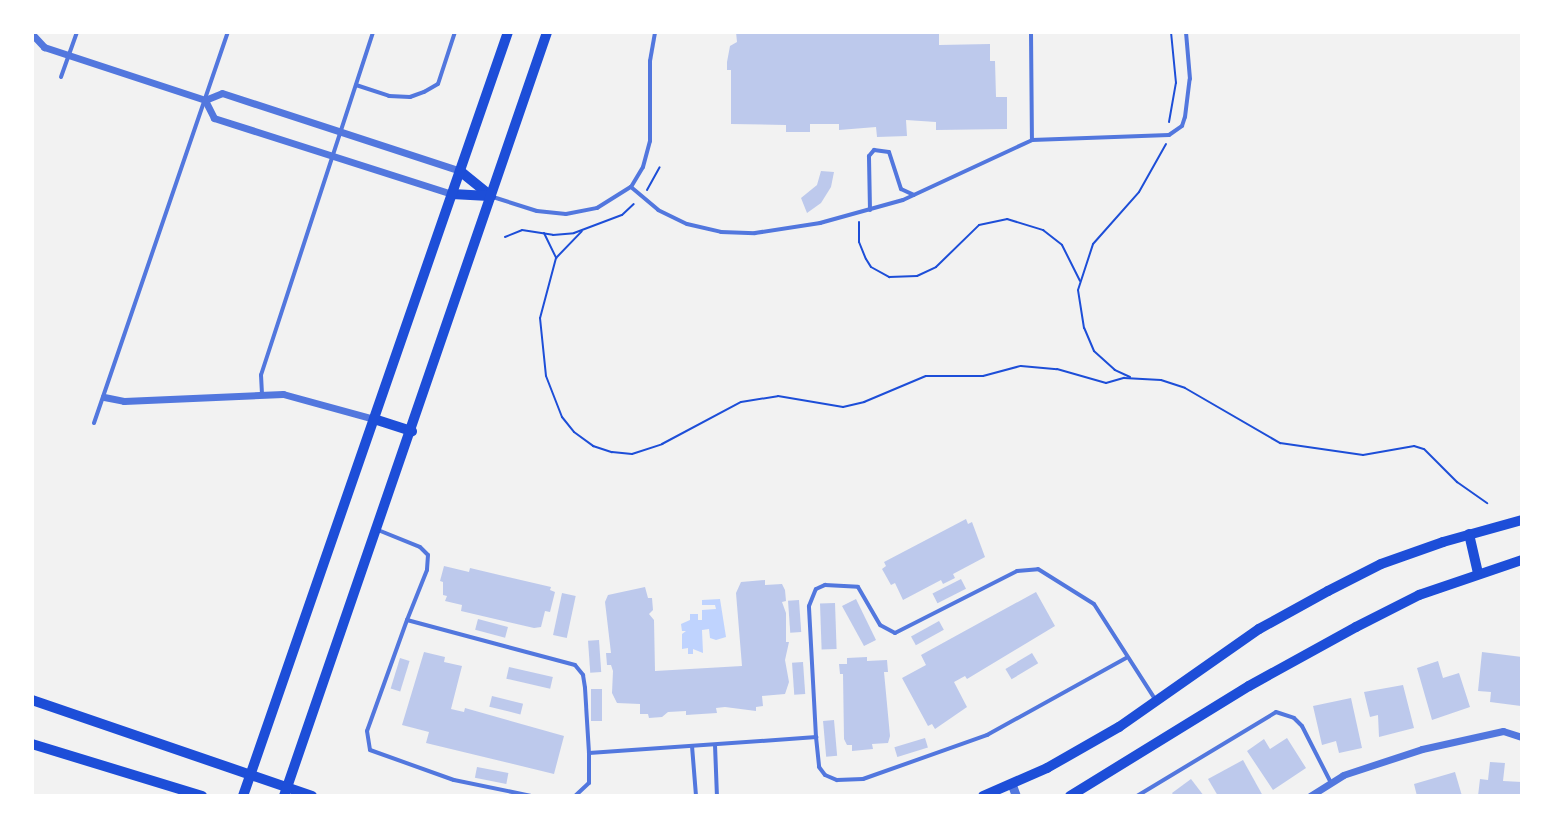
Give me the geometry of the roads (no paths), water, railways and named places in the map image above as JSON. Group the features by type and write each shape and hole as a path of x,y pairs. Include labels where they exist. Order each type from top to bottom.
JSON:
{"main road":[{"path":"243,796 508,32"},
{"path":"286,792 547,32"},
{"path":"460,171 491,196"},
{"path":"452,194 491,196"},
{"path":"374,419 412,431"},
{"path":"986,795 1014,790 1119,727 1259,629 1328,591 1381,564 1469,534 1522,520"},
{"path":"1469,534 1478,572"},
{"path":"1070,796 1249,686 1356,627 1419,595 1478,572 1522,560"},
{"path":"32,700 252,774 286,792 312,796"},
{"path":"32,744 202,796"}],"street":[{"path":"32,34 44,47"},
{"path":"32,47 44,47 205,100 222,93 460,171"},
{"path":"205,100 214,118 452,194"},
{"path":"104,397 124,401 283,394 374,419"},
{"path":"1310,796 1343,775 1422,749 1503,731 1522,737"}],"lane":[{"path":"61,77 77,32"},
{"path":"94,423 228,32"},
{"path":"262,394 261,375 373,32"},
{"path":"356,85 389,96 410,97 424,92 438,84 455,32"},
{"path":"491,196 537,211 566,214 597,208 631,187 643,167 650,141 650,61 655,32"},
{"path":"1031,32 1032,140"},
{"path":"631,187 670,217 701,229 721,232 787,229 859,213 914,195 1032,140 1116,134 1167,135 1182,126 1185,117 1190,79 1186,32"},
{"path":"870,210 869,156 874,150 889,152 901,189 914,195"},
{"path":"378,530 420,547 428,555 427,570 367,731 370,750 454,780 532,796"},
{"path":"1126,658 987,735 863,779 833,780 819,767 809,606 811,597 821,586 858,587 880,625 895,633 1017,571 1038,569 1094,604 1155,699"},
{"path":"407,620 563,659 575,665 583,675 589,753 589,783 575,796"},
{"path":"1137,796 1276,712 1302,726 1331,783"},
{"path":"589,753 816,737"},
{"path":"715,745 717,796"},
{"path":"692,746 696,796"}],"water":[{"path":"720,599 726,637 716,640 710,638 709,629 702,630 703,653 693,649 693,654 688,654 688,648 682,649 682,634 686,631 682,631 681,624 690,620 690,614 698,614 698,620 702,620 702,610 716,609 715,605 702,605 702,600"}]}
